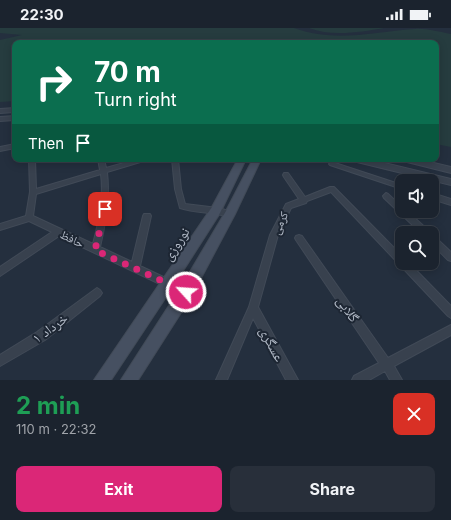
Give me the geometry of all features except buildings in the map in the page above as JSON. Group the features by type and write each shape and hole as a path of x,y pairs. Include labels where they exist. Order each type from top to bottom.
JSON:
{"main road":[{"name":"نوروزی","path":"102,380 168,284 216,210 240,162"},
{"path":"129,380 186,292 230,214 256,162"}],"street":[{"path":"0,110 12,110"},
{"path":"0,119 12,118"},
{"path":"0,149 12,147"},
{"path":"0,227 29,218 33,192 32,162"},
{"path":"95,250 103,221 107,196 102,162"},
{"path":"33,192 135,162"},
{"path":"175,162 178,189 182,206 194,210 216,210 230,214"},
{"path":"369,162 451,182"},
{"path":"418,162 451,170"},
{"path":"332,164 395,185"},
{"path":"286,175 304,201"},
{"name":"کرمی","path":"221,380 253,308 274,235 288,206 332,189 395,254"},
{"path":"386,196 395,204"},
{"path":"439,198 451,202"},
{"path":"134,268 147,216"},
{"name":"حافظ","path":"29,218 186,292"},
{"path":"410,218 418,226"},
{"path":"0,272 58,232"},
{"name":"گلابی","path":"299,238 397,380"},
{"path":"439,246 451,257"},
{"name":"کرمی","path":"411,270 451,313"},
{"name":"خرداد ۱","path":"0,361 41,336 97,293"},
{"name":"عسگری","path":"253,308 292,380"},
{"path":"358,380 451,330"}],"green space":[{"path":"0,28 294,28 325,35 339,36 419,29 451,34 451,147 439,145 439,40 12,40 12,101 0,102 0,40 22,35 0,33"},
{"path":"309,28 384,28 337,33 318,31"}],"route":[{"path":"105,209 95,250 186,292"}]}
